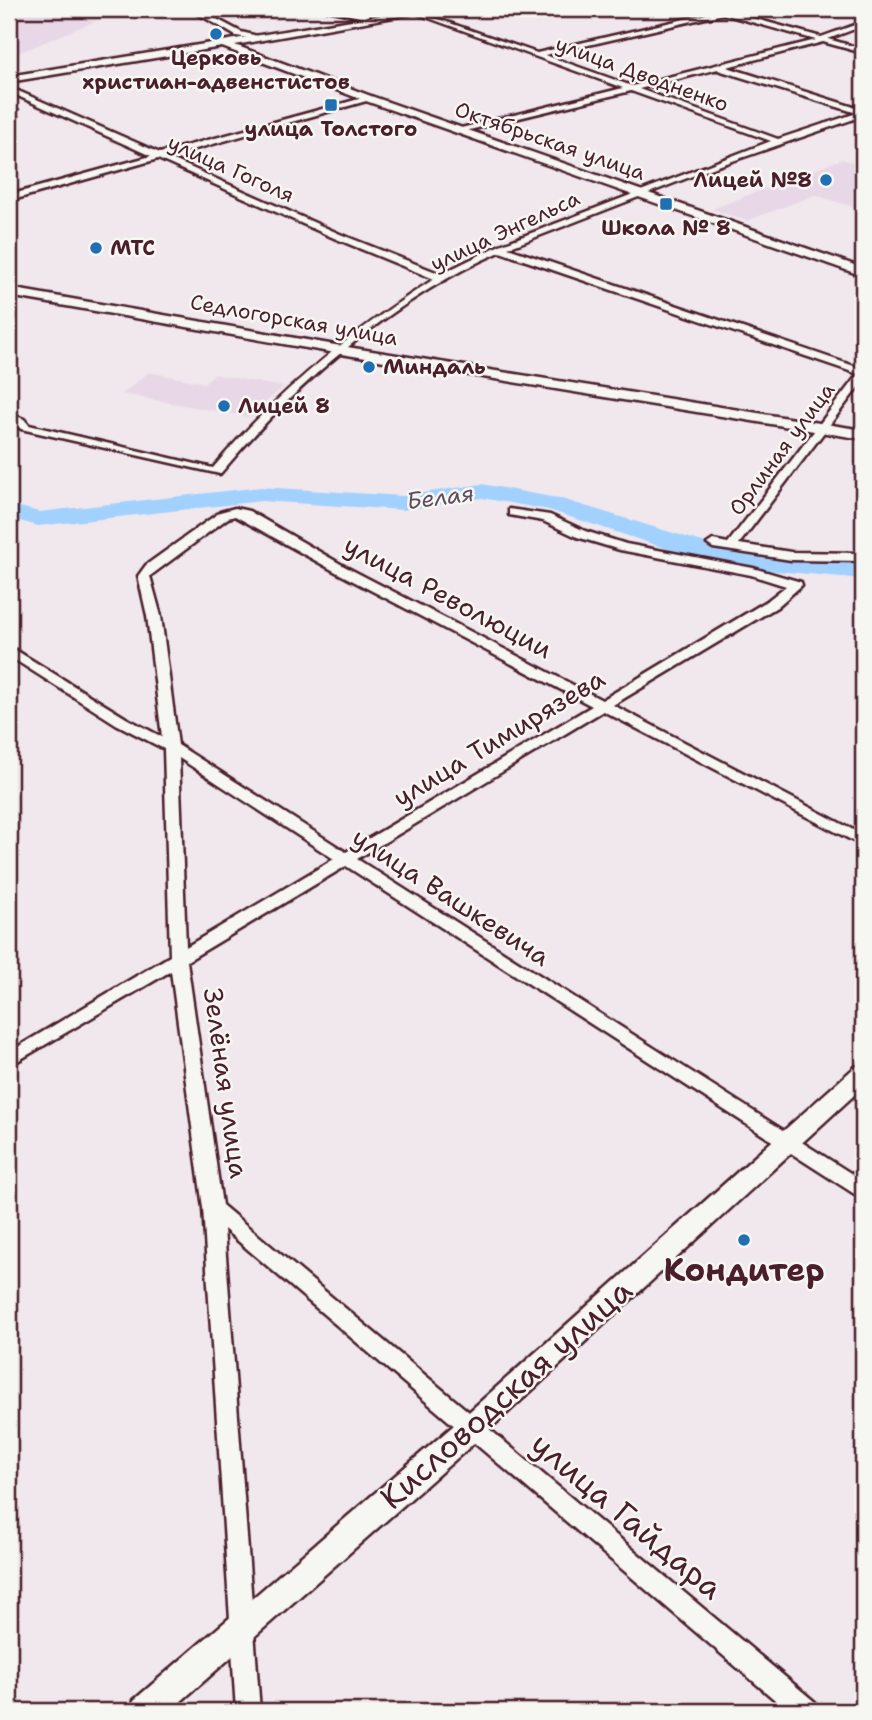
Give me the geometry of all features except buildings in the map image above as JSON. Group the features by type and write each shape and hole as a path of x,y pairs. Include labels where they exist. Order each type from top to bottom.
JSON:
{"main road":[{"path":"327,9 380,18"},
{"path":"9,79 434,9"},
{"name":"Октябрьская улица","path":"224,44 367,99 863,272"},
{"name":"Седлогорская улица","path":"9,292 341,350 863,435"},
{"name":"Кисловодская улица","path":"146,1711 471,1428 863,1073"}],"street":[{"path":"193,9 239,34 262,38"},
{"path":"713,9 863,51"},
{"name":"улица Дводненко","path":"417,12 777,141"},
{"path":"537,55 723,12"},
{"path":"460,131 816,43 863,24"},
{"path":"719,67 863,112"},
{"name":"улица Гоголя","path":"9,89 157,157 441,278"},
{"path":"9,198 367,99"},
{"name":"улица Энгельса","path":"9,416 26,427 216,472 257,423 341,350 441,278 501,249 640,192 863,112"},
{"path":"501,249 863,373"},
{"name":"Орлиная улица","path":"731,547 863,373"},
{"name":"улица Революции","path":"235,512 246,514 340,569 863,841"},
{"name":"Зелёная улица","path":"235,512 224,515 150,568 144,576 155,615 170,747 178,958 213,1208 248,1711"},
{"name":"улица Тимирязева","path":"9,1060 772,604 796,585 753,572 624,547 582,534 546,518 513,512"},
{"path":"713,544 819,558 863,557"},
{"name":"улица Вашкевича","path":"9,650 346,858 863,1191"},
{"name":"улица Гайдара","path":"213,1208 806,1711"}],"shaded area":[{"path":"9,9 114,9 122,10 9,57"},
{"name":"Лицей №8","path":"842,159 863,165 863,210 815,195 747,221 712,209"},
{"name":"Лицей 8","path":"149,372 204,383 214,374 283,387 249,417 122,394"}],"waterway":[{"name":"Белая","path":"9,511 38,519 261,494 403,503 482,491 554,504 704,553 732,559 863,571"}],"railway":[{"path":"9,13 18,9"}],"place":[{"name":"Церковь христиан-адвенстистов","path":"216,34"},
{"name":"улица Толстого","path":"331,105"},
{"name":"Лицей №8","path":"826,180"},
{"name":"Школа № 8","path":"666,204"},
{"name":"МТС","path":"96,248"},
{"name":"Миндаль","path":"369,367"},
{"name":"Лицей 8","path":"224,406"},
{"name":"Кондитер","path":"744,1240"}]}
